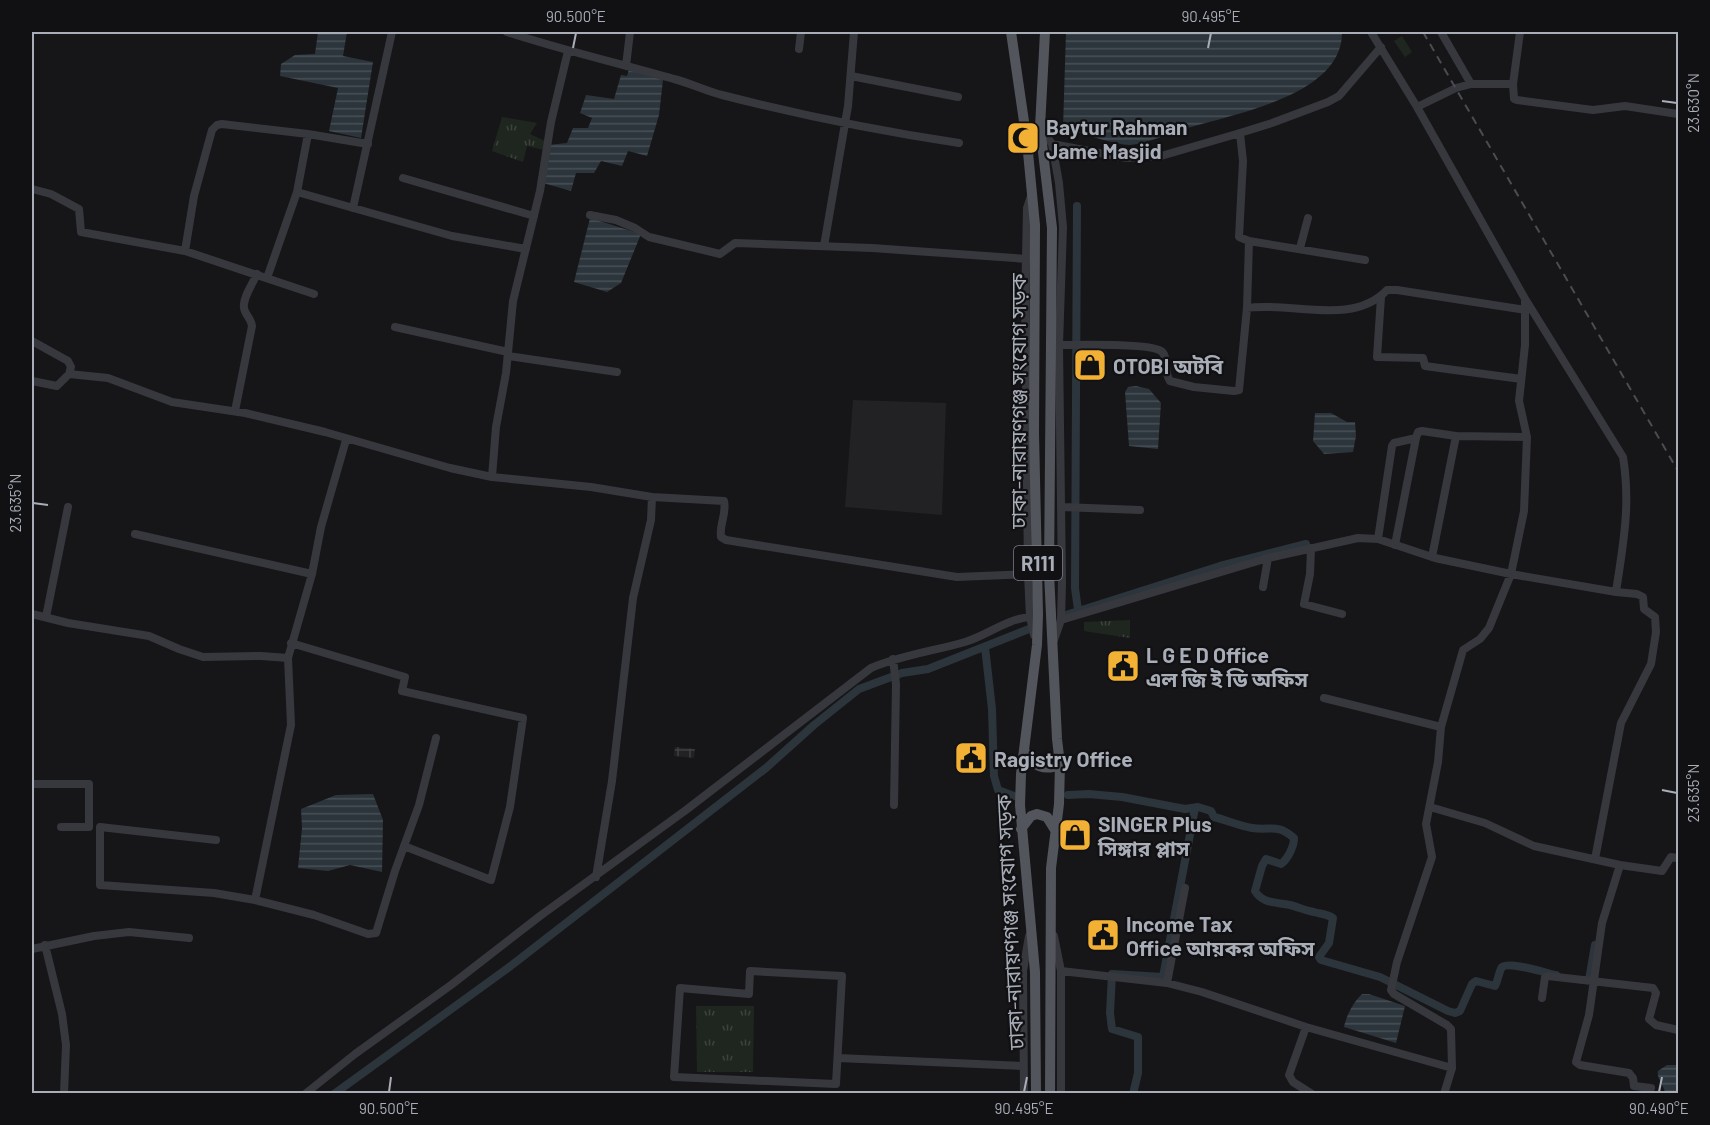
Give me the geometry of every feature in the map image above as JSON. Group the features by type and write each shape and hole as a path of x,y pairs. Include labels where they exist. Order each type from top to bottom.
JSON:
{"main road":[{"name":"ঢাকা-নারায়ণগঞ্জ সংযোগ সড়ক","path":"1011,32 1032,190 1036,259 1034,433 1038,614 1037,645 1021,774 1021,829 1027,869 1035,972 1036,1094"},
{"name":"ঢাকা-নারায়ণগঞ্জ সংযোগ সড়ক","path":"1045,32 1040,127 1052,228 1049,507 1052,647 1056,739 1060,764 1057,833 1051,868 1050,1094"},
{"path":"1025,752 1029,760 1039,766 1050,768 1060,764"},
{"path":"1021,829 1031,816 1037,814 1047,817 1057,833"}],"street":[{"path":"353,208 392,32"},
{"path":"507,32 568,51 675,79 719,94 845,124 959,143"},
{"path":"626,66 630,32"},
{"path":"799,49 801,32"},
{"path":"825,246 845,124 854,32"},
{"path":"1371,32 1417,107 1524,297 1623,457 1628,486 1627,519 1616,592"},
{"path":"1442,32 1471,84"},
{"path":"1520,32 1513,84 1514,99 1593,110 1625,106 1678,114"},
{"path":"1052,144 1126,158 1161,156 1240,133 1272,123 1339,96 1381,47"},
{"path":"492,477 496,427 508,354 513,301 534,216 551,122 568,51"},
{"path":"851,76 958,97"},
{"path":"1417,107 1456,88 1471,84 1513,84"},
{"path":"185,251 194,196 212,130 217,125 308,134 368,144"},
{"path":"1040,127 1052,144 1059,183 1063,227 1059,345 1064,507 1061,620 1052,647"},
{"path":"1240,133 1243,161 1239,235 1241,238 1365,260"},
{"path":"267,278 297,192 308,134"},
{"path":"403,178 534,216"},
{"path":"32,189 51,194 79,209 81,232 185,251 314,294"},
{"path":"1032,190 1027,208 1025,305 1028,574 1030,617 1037,645"},
{"path":"297,192 452,236 526,249"},
{"path":"590,215 616,220 649,237 720,254 735,243 825,246 1027,259"},
{"path":"1300,248 1308,218"},
{"path":"1059,345 1120,345 1154,349 1166,356 1165,374 1170,381 1194,387 1239,390 1247,308 1249,241"},
{"path":"235,411 252,326 251,318 244,311 243,304 257,274"},
{"path":"1247,308 1264,305 1324,311 1350,309 1381,297 1387,290 1397,290 1526,310"},
{"path":"1381,297 1377,357 1423,358 1425,366 1521,378"},
{"path":"1444,1094 1452,1068 1451,1029 1391,990 1396,962 1432,857 1432,847 1426,829 1438,762 1441,727 1461,653 1480,639 1489,628 1511,574 1524,511 1527,437 1519,400 1525,345 1524,297"},
{"path":"395,327 508,354 617,372"},
{"path":"32,341 68,361 71,367 69,374 57,386 32,381"},
{"path":"69,374 108,378 172,402 235,411 492,477 591,487 652,497 724,501 726,505 720,532 721,537 726,540 957,577 1028,574"},
{"path":"1395,545 1418,432 1456,436 1527,437"},
{"path":"1432,557 1456,436"},
{"path":"1377,539 1392,446 1394,443 1416,438"},
{"path":"255,900 291,725 288,658 346,440"},
{"path":"596,877 612,781 633,598 651,520 652,497"},
{"path":"46,617 68,507"},
{"path":"1064,507 1140,510"},
{"path":"135,534 312,574"},
{"path":"1061,620 1268,558 1358,538 1377,539 1432,557 1511,574 1637,594 1643,597 1644,609 1655,617 1656,632 1651,664 1621,723 1595,859"},
{"path":"1311,548 1310,574 1304,604 1342,614"},
{"path":"1263,586 1268,558"},
{"path":"32,617 46,617 68,623 149,636 203,657 288,658"},
{"path":"305,1094 355,1054 452,985 540,916 596,877 846,685 872,668 893,660 967,641 1020,618 1030,617"},
{"path":"291,644 405,677 402,691 523,718 510,807 491,880 404,846"},
{"path":"893,660 896,684 894,805"},
{"path":"1324,698 1441,727"},
{"path":"216,840 100,827 100,885 214,893 255,900 314,915 368,934 376,933 419,805 436,738"},
{"path":"32,784 89,784 89,827 61,827"},
{"path":"1430,807 1485,823 1534,846 1620,866 1662,871 1671,857 1678,858"},
{"path":"1620,866 1602,923 1589,1015 1576,1062 1580,1065 1629,1073 1633,1078 1634,1086 1651,1089"},
{"path":"1167,983 1185,888"},
{"path":"1024,1094 1023,971 1031,923"},
{"path":"1051,924 1061,971 1060,1094"},
{"path":"32,949 94,936 129,932 189,938"},
{"path":"45,945 62,1014 66,1045 64,1094"},
{"path":"750,971 842,976 838,1058 836,1084 674,1077 680,988 749,994 750,971"},
{"path":"1061,971 1167,983 1238,1003 1306,1027 1452,1068"},
{"path":"1542,998 1545,977 1653,988 1656,993 1649,1019 1656,1025 1678,1030"},
{"path":"1306,1027 1289,1075 1293,1082 1312,1094"},
{"path":"838,1058 1023,1066"}],"shaded area":[{"path":"318,32 347,32 343,56 373,62 361,138 329,131 338,88 280,76 281,64 295,55 315,54"},
{"path":"1066,32 1342,32 1338,53 1325,71 1307,86 1260,107 1129,145 1063,128"},
{"path":"629,69 663,80 659,115 647,156 628,151 622,166 601,161 594,173 576,173 571,191 543,183 548,145 567,143 573,128 588,128 592,118 580,113 586,95 614,99 621,75 627,76"},
{"path":"590,218 641,234 621,283 607,292 574,282"},
{"path":"1128,387 1149,389 1161,403 1158,449 1129,446 1125,392"},
{"path":"853,400 946,403 942,515 845,507"},
{"path":"1315,413 1331,413 1347,422 1355,422 1356,436 1353,452 1324,454 1313,441"},
{"path":"675,747 695,749 694,758 674,756"},
{"path":"373,794 383,820 382,872 350,865 328,871 298,868 302,828 301,809 336,795"},
{"path":"1362,994 1369,994 1405,1006 1396,1043 1344,1027 1351,1009"},
{"path":"1667,1065 1678,1065 1678,1093 1665,1093 1659,1079 1658,1071"}],"green space":[{"path":"1402,36 1412,52 1405,57 1394,41"},
{"path":"502,117 537,123 530,134 545,141 544,150 527,146 523,162 492,151"},
{"path":"1130,620 1130,638 1084,631 1084,622"},
{"path":"696,1006 754,1006 753,1072 697,1072"}],"waterway":[{"path":"1077,206 1075,588 1078,610"},
{"path":"1066,615 1220,566 1306,544"},
{"path":"334,1094 508,968 766,768 859,689 902,673 928,669 1029,629"},
{"path":"985,647 992,709 994,776 998,790 1014,796"},
{"path":"1068,795 1122,797 1185,809 1198,807 1211,811 1214,817 1243,826 1259,829 1274,828 1288,833 1294,838 1290,852 1281,864 1266,859 1255,891 1258,895 1270,902 1290,905 1333,918 1329,943 1319,957 1321,960 1380,977 1448,1011 1455,1013 1460,1011 1472,984 1476,981 1495,986 1502,967 1520,966 1556,975"},
{"path":"1133,1094 1138,1073 1138,1037 1112,1029 1110,1013 1112,974 1163,977 1195,808"},
{"path":"1583,980 1589,980 1595,945"}],"railway":[{"path":"1423,32 1678,471"}],"place":[{"name":"Baytur Rahman Jame Masjid","path":"1023,138"},
{"name":"OTOBI অটবি","path":"1090,365"},
{"name":"L G E D Office এল জি ই ডি অফিস","path":"1123,666"},
{"name":"Ragistry Office","path":"971,758"},
{"name":"SINGER Plus সিঙ্গার প্লাস","path":"1075,835"},
{"name":"Income Tax Office আয়কর অফিস","path":"1103,935"}]}
